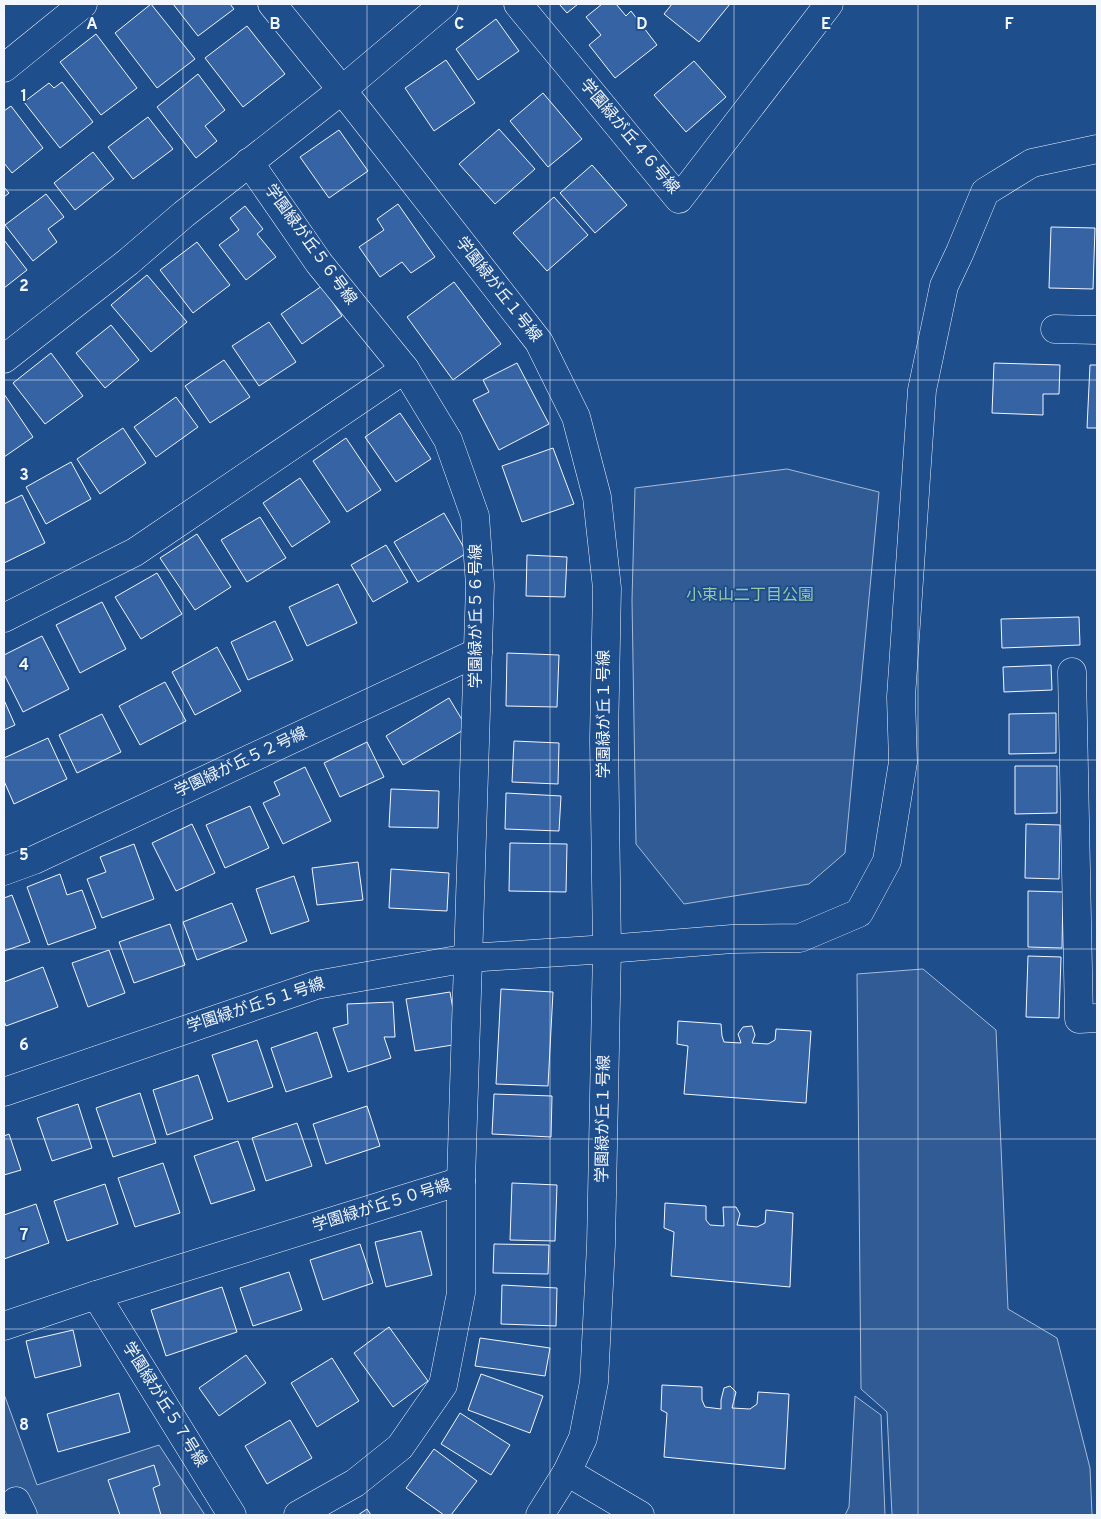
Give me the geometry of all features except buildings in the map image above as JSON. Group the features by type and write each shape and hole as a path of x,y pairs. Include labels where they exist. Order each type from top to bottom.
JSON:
{"street":[{"path":"4,68 83,4"},
{"name":"学園緑が丘１号線","path":"272,4 342,90 539,342 576,417 597,497 607,588 604,739 607,949 601,1245 594,1382 583,1438 567,1472 540,1515"},
{"path":"4,359 342,90 444,4"},
{"name":"学園緑が丘４６号線","path":"518,4 679,199 829,4"},
{"name":"学園緑が丘５１号線","path":"4,1092 316,985 468,958 732,939 800,938 859,913 887,861 903,762 900,697 922,390 944,286 985,192 1032,163 1097,150"},
{"name":"学園緑が丘５６号線","path":"250,162 319,263 405,369 448,440 475,516 480,585 461,1181"},
{"path":"1055,329 1097,330"},
{"path":"4,618 135,552 405,369"},
{"name":"学園緑が丘５２号線","path":"4,871 34,860 478,652"},
{"path":"1072,672 1079,1019 1097,1018"},
{"name":"学園緑が丘５０号線","path":"4,1326 96,1295 461,1181 461,1293 443,1385 400,1447 355,1483 298,1515"},
{"name":"学園緑が丘５７号線","path":"96,1295 232,1515"},
{"path":"567,1472 640,1515"}],"shaded area":[{"name":"小束山二丁目公園","path":"787,469 879,492 845,853 809,884 684,904 636,844 632,600 635,488"},
{"path":"923,969 996,1030 1008,1309 1057,1338 1090,1468 1092,1515 892,1515 887,1412 861,1389 857,974"},
{"path":"4,1394 37,1485 159,1445 205,1515 4,1515"},
{"path":"855,1396 881,1415 885,1515 845,1515 849,1507"}]}
